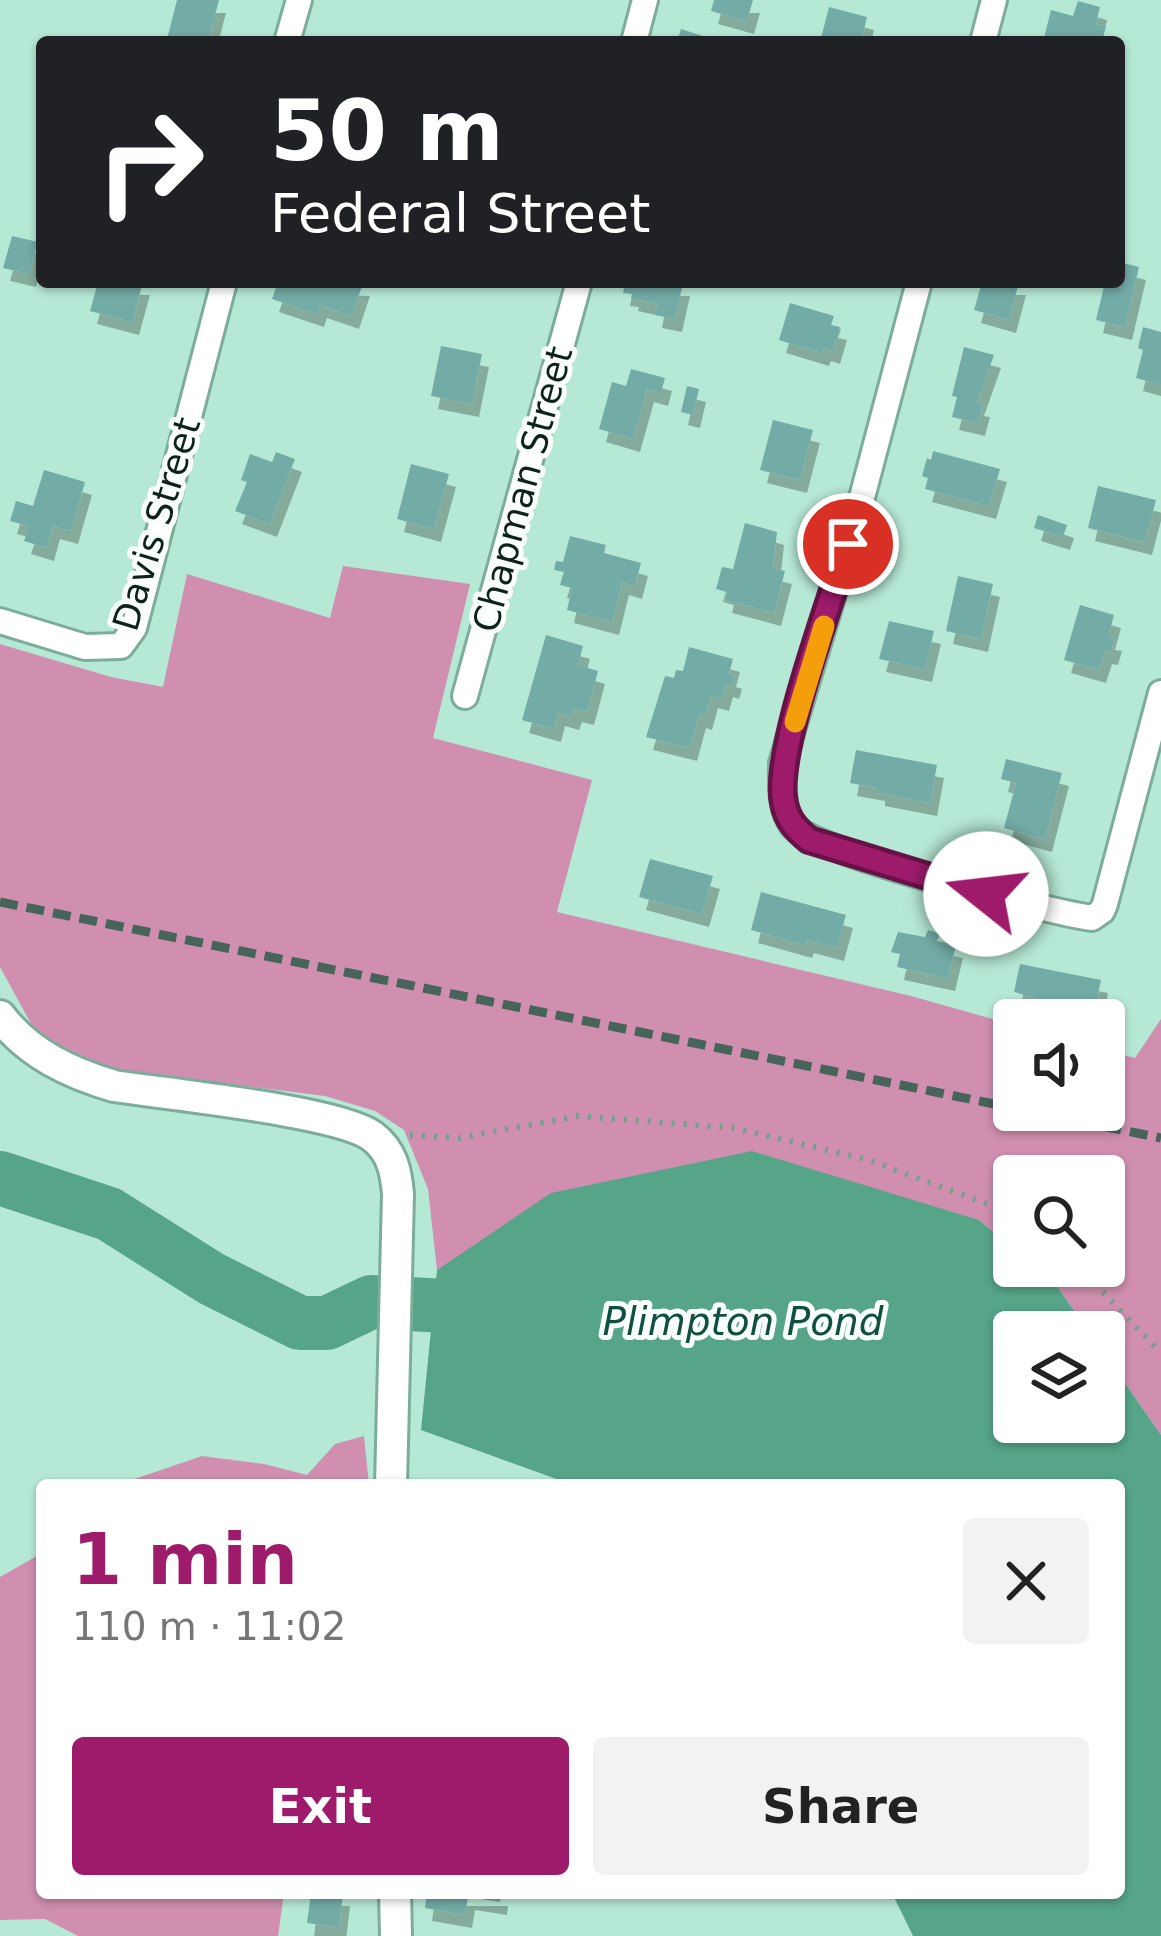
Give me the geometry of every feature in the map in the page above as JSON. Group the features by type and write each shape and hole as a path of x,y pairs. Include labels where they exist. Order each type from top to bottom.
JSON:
{"street":[{"path":"289,36 298,0"},
{"path":"636,36 645,0"},
{"path":"985,36 994,0"},
{"name":"Davis Street","path":"0,621 85,647 121,646 134,628 222,288"},
{"name":"Chapman Street","path":"465,696 577,288"},
{"path":"918,288 860,505 782,763 783,802 795,829 809,840 986,894 1097,916 1105,904 1161,693"},
{"path":"0,1016 20,1039 77,1075 114,1086 346,1123 382,1145 396,1171 398,1194 392,1479"},
{"path":"395,1899 396,1936"}],"path":[{"path":"382,1145 407,1135 459,1138 578,1115 734,1128 869,1160 993,1206"},
{"path":"1098,1287 1161,1353"}],"shaded area":[{"path":"343,566 470,584 433,738 592,780 557,912 993,1019 993,1131 1125,1131 1125,1055 1135,1058 1161,1019 1161,1435 1125,1383 1125,1311 1074,1311 1058,1287 1125,1287 1125,1155 993,1155 993,1232 979,1220 465,1253 437,1270 428,1189 404,1130 375,1111 325,1096 94,1067 35,1031 0,967 0,644 163,687 187,574 330,618"},
{"path":"364,1436 368,1479 135,1479 202,1456 307,1475 335,1444"},
{"path":"36,1556 36,1899 283,1899 278,1936 78,1936 45,1919 0,1920 0,1577"}],"water":[{"name":"Plimpton Pond","path":"752,1151 979,1220 993,1232 993,1287 1058,1287 1074,1311 993,1311 993,1443 1125,1443 1125,1383 1161,1435 1161,1936 913,1936 895,1899 1125,1899 1125,1479 556,1479 421,1430 437,1270 551,1193"}],"building":[{"path":"177,0 219,0 210,36 168,36"},
{"path":"714,0 753,0 747,21 711,11"},
{"path":"1078,1 1100,7 1096,24 1106,26 1104,36 1044,36 1051,10 1073,16"},
{"path":"829,7 867,17 862,36 822,36"},
{"path":"12,236 36,242 29,274 3,268"},
{"path":"1125,264 1139,267 1125,327 1096,320 1104,288 1125,288"},
{"path":"96,288 141,288 132,322 90,311"},
{"path":"276,288 361,288 352,316 320,305 317,314 272,299"},
{"path":"624,288 682,288 675,319 655,315 657,304 623,293"},
{"path":"980,288 1017,288 1009,320 974,310"},
{"path":"790,303 834,316 831,325 840,327 833,351 824,348 822,353 779,340"},
{"path":"1143,327 1161,332 1161,385 1136,378"},
{"path":"441,346 482,354 472,404 431,396"},
{"path":"964,347 994,355 977,403 983,404 978,423 952,417"},
{"path":"631,369 665,378 661,393 647,389 633,439 599,429 612,382 626,386"},
{"path":"687,386 699,389 693,415 681,412"},
{"path":"773,420 813,430 800,480 760,470"},
{"path":"933,451 1000,469 989,506 925,489 928,478 922,476"},
{"path":"276,452 295,459 270,524 235,511 247,482 241,480 250,454 272,462"},
{"path":"411,464 449,474 434,529 397,519"},
{"path":"44,470 85,482 71,531 53,526 47,548 24,541 29,526 10,521 16,501 33,506"},
{"path":"1098,486 1156,500 1145,542 1088,528"},
{"path":"1038,515 1067,525 1063,537 1034,528"},
{"path":"745,523 777,532 773,568 785,571 774,613 725,600 727,592 716,589 722,567 733,569"},
{"path":"570,536 606,545 604,553 641,563 635,586 622,582 612,622 567,610 572,588 560,585 564,572 554,570 556,561 563,562"},
{"path":"958,576 993,584 981,639 946,631"},
{"path":"1080,605 1114,615 1108,637 1115,638 1099,670 1064,660"},
{"path":"889,621 934,631 925,669 879,659"},
{"path":"546,635 583,646 578,665 598,671 587,712 575,709 572,717 558,713 554,729 522,720"},
{"path":"689,647 733,659 729,674 735,676 732,686 726,684 722,698 711,695 705,717 699,715 690,748 646,737 665,676 674,678 676,670 683,671"},
{"path":"856,750 937,765 930,803 850,783"},
{"path":"1006,759 1062,773 1045,839 1004,828 1016,783 1001,779"},
{"path":"650,859 713,876 702,914 639,897"},
{"path":"761,892 846,915 837,948 807,940 805,945 751,930"},
{"path":"928,930 940,934 937,941 956,945 948,978 897,967 900,954 891,952 898,932 925,937"},
{"path":"1020,964 1101,980 1097,999 1039,999 1014,992"},
{"path":"310,1899 342,1899 339,1927 307,1923"},
{"path":"426,1899 468,1899 465,1915 425,1908"}],"waterway":[{"path":"0,1178 109,1214 212,1279 300,1323 327,1323 371,1302 503,1309"}],"railway":[{"path":"0,902 993,1104"},
{"path":"1125,1131 1161,1138"}],"slow traffic":[{"path":"795,722 824,626"}],"route":[{"path":"848,544 782,763 788,816 809,840 986,894"}]}
